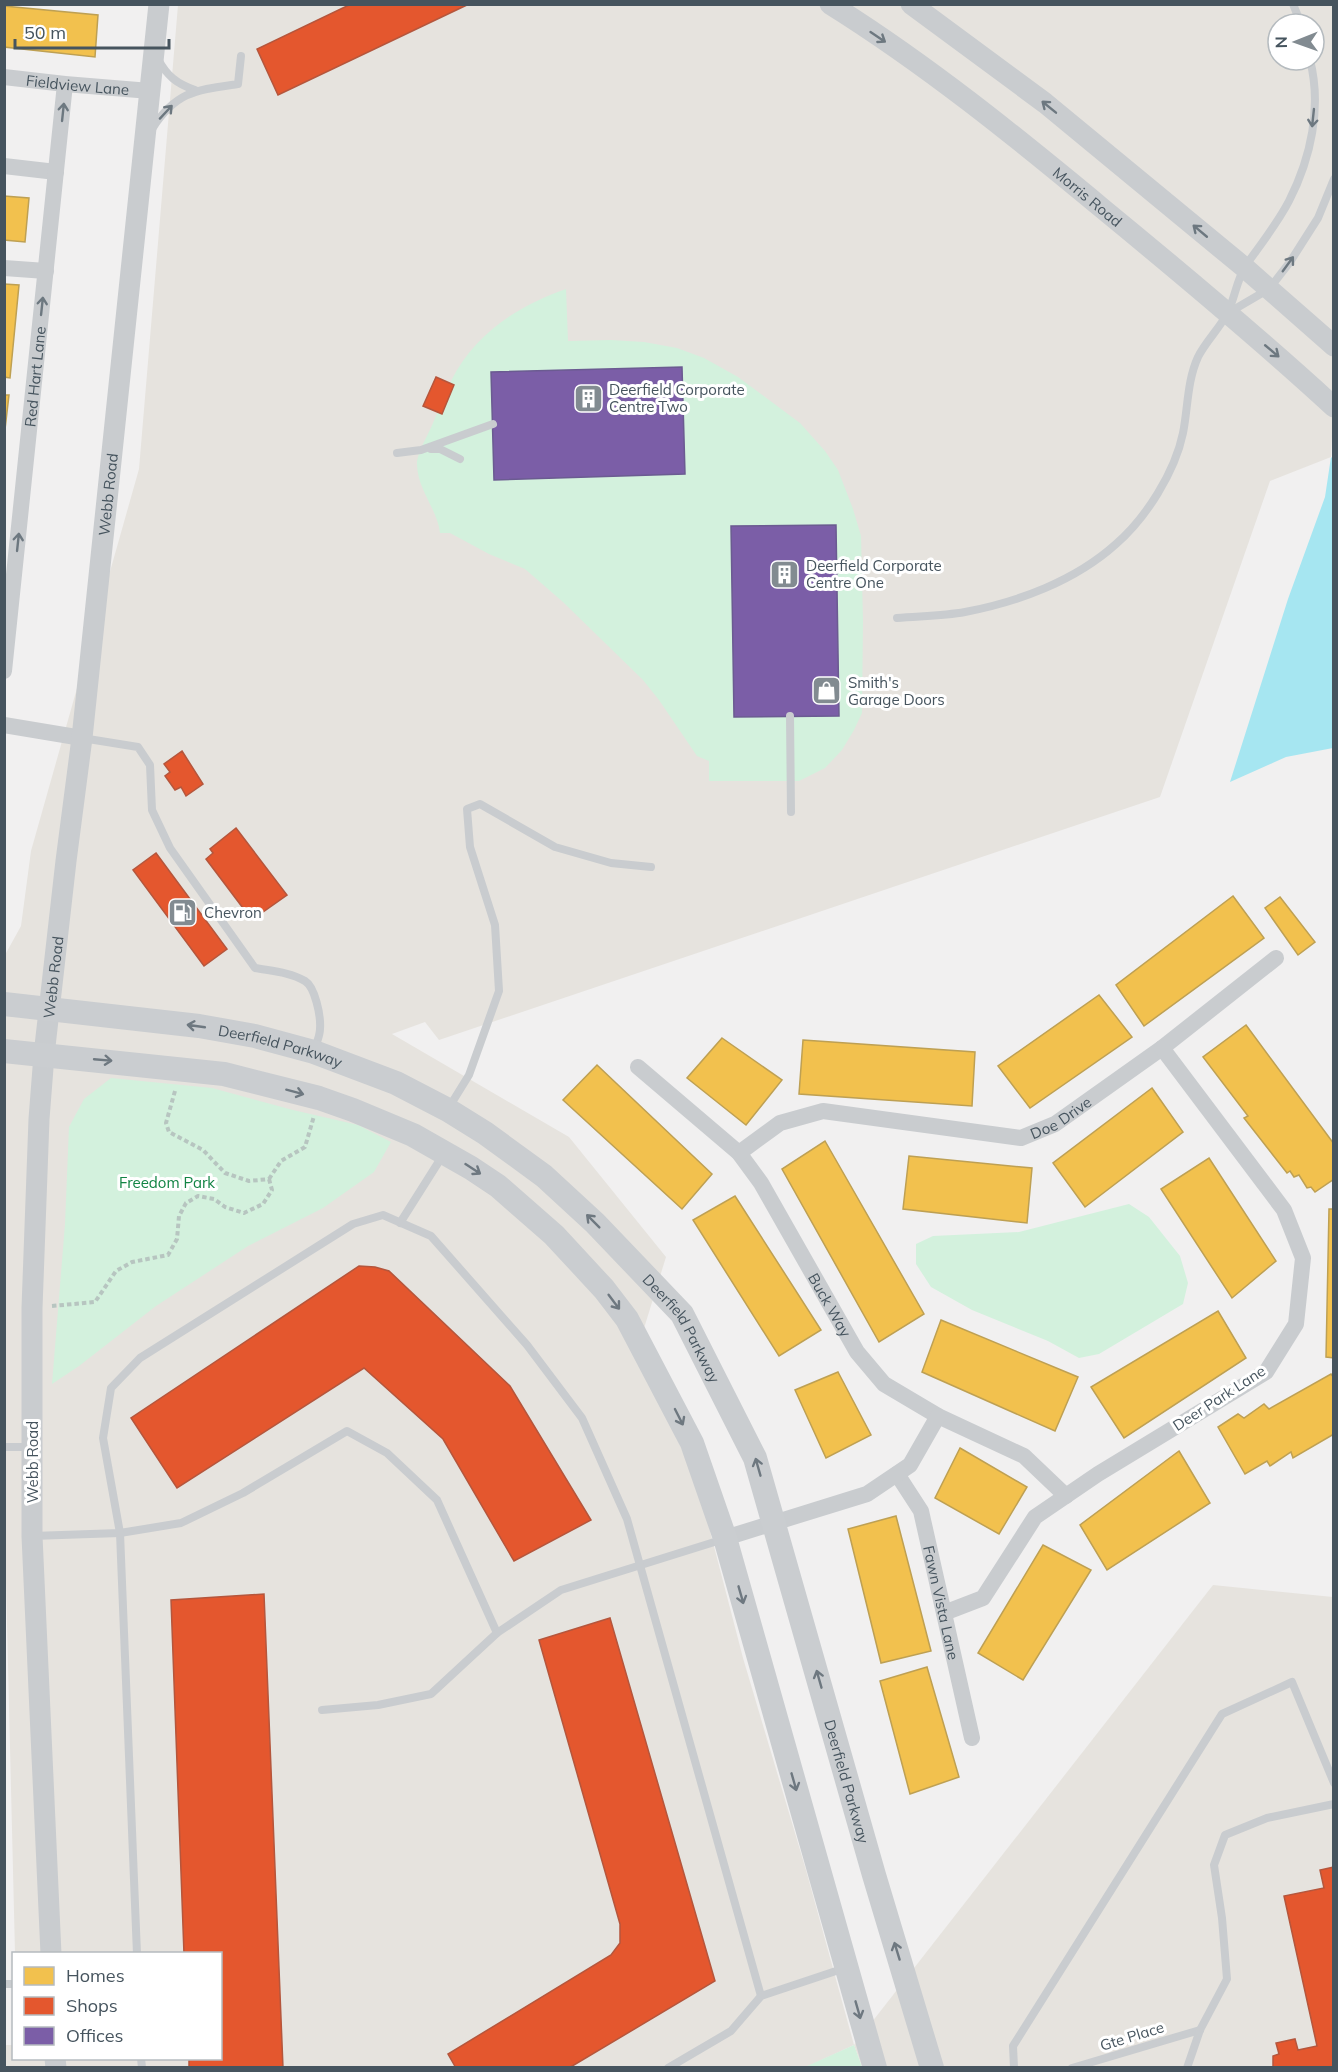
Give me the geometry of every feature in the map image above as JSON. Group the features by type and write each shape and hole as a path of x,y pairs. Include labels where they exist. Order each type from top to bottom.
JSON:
{"main road":[{"name":"Deerfield Parkway","path":"4,1004 200,1026 255,1036 314,1052 396,1083 448,1110 485,1133 544,1176 596,1223 682,1314 755,1458 874,1875 932,2067"},
{"path":"4,1051 224,1074 319,1098 383,1122 445,1152 498,1186 580,1261 627,1319 692,1443 725,1538 875,2067"}],"street":[{"name":"Webb Road","path":"51,1952 32,1536 32,1308 39,1119 44,1055 82,738 159,4"},
{"name":"Morris Road","path":"830,4 962,96 1058,172 1283,360 1334,407"},
{"path":"911,4 1045,103 1245,268 1334,346"},
{"name":"Fieldview Lane","path":"4,77 150,91"},
{"name":"Red Hart Lane","path":"4,671 7,620 66,84"},
{"path":"4,166 56,172"},
{"path":"4,268 46,271"},
{"path":"4,725 82,738"},
{"name":"Doe Drive","path":"739,1153 780,1123 823,1111 1021,1138 1055,1124 1162,1048 1276,958"},
{"name":"Deer Park Lane","path":"944,1613 982,1598 1035,1517 1266,1371 1296,1324 1303,1258 1284,1210 1162,1048"},
{"name":"Buck Way","path":"638,1067 739,1153 761,1183 857,1352 884,1384 938,1416 1024,1456 1066,1496"},
{"path":"725,1538 867,1494 910,1466 938,1416"},
{"name":"Fawn Vista Lane","path":"897,1474 921,1511 972,1738"}],"lane":[{"path":"154,50 165,72 173,80 195,90"},
{"path":"144,142 155,124 181,98 195,90 238,84 241,56"},
{"path":"897,618 964,612 1025,596 1082,570 1118,543 1160,491 1175,463 1183,433 1190,384 1197,360 1227,313 1245,268 1288,202 1306,157 1315,96 1313,72"},
{"path":"1227,313 1269,289 1290,262 1318,218 1334,179"},
{"path":"421,450 493,424"},
{"path":"397,453 440,449 460,459"},
{"path":"790,716 791,812"},
{"path":"82,738 138,747 150,765 152,810 170,848 208,904 255,968 289,974 307,982 315,997 319,1013 320,1030 314,1052"},
{"path":"448,1110 468,1075 499,991 495,925 470,847 467,809 480,804 555,847 611,863 651,867"},
{"path":"400,1223 445,1152"},
{"path":"137,1952 120,1533 103,1438 111,1388 140,1358 353,1224 383,1215 431,1236 527,1345 582,1418 627,1520 761,1996"},
{"path":"32,1536 120,1533 181,1523 243,1492 347,1431 387,1453 437,1500 497,1633"},
{"path":"4,1447 31,1447"},
{"path":"322,1710 378,1705 431,1694 497,1633 561,1590 725,1538"},
{"path":"1014,2067 1013,2046 1222,1714 1292,1682 1334,1783"},
{"path":"1187,2067 1200,2030 1227,1979 1222,1918 1214,1865 1226,1835 1267,1818 1334,1804"},
{"path":"668,2067 731,2031 761,1996 846,1968"},
{"name":"Gte Place","path":"1072,2067 1200,2030"}],"path":[{"path":"182,1068 166,1123 169,1132 203,1150 225,1173 249,1181 269,1179"},
{"path":"32,1308 95,1302 116,1271 132,1262 168,1255 177,1239 179,1216 186,1203 198,1196 214,1199 225,1207 244,1213 263,1204 272,1190 269,1179 281,1161 305,1147 319,1098"}],"shaded area":[{"path":"178,5 1333,5 1334,394 1331,457 1270,481 1160,797 439,1040 425,1022 392,1034 569,1137 666,1257 637,1351 698,1485 743,1658 806,1870 854,2045 804,2068 5,2068 4,2045 12,2045 12,2060 222,2060 222,1952 15,1952 5,1541 5,955 21,926 31,851 139,469"},
{"path":"1213,1585 1333,1597 1333,2067 862,2067 854,2045"}],"green space":[{"path":"566,289 568,341 644,342 677,348 704,358 738,377 800,423 825,451 838,470 861,536 862,713 842,750 825,768 799,781 709,781 709,761 697,756 643,680 563,602 525,569 489,554 450,533 440,533 418,474 417,461 451,381 472,349 500,323 531,304"},
{"name":"Freedom Park","path":"111,1078 212,1088 358,1125 391,1142 374,1172 323,1208 248,1246 156,1306 79,1366 52,1384 65,1224 69,1127 84,1099"},
{"path":"1129,1204 1149,1217 1180,1256 1188,1283 1183,1304 1099,1354 1079,1358 1048,1341 972,1310 931,1287 916,1264 916,1244 933,1236 1019,1232"},
{"path":"854,2045 862,2067 805,2067"}],"water":[{"path":"1331,457 1334,460 1333,748 1286,757 1230,782 1288,599 1325,497"}],"building: Homes":[{"path":"4,6 98,15 95,57 4,47"},
{"path":"4,196 29,198 25,242 4,240"},
{"path":"4,284 19,285 10,378 4,377"},
{"path":"4,395 9,395 4,438"},
{"path":"1233,896 1264,938 1144,1026 1116,985"},
{"path":"1280,897 1315,942 1298,955 1265,908"},
{"path":"1099,995 1132,1037 1030,1108 998,1066"},
{"path":"1246,1025 1334,1144 1334,1179 1315,1192 1311,1187 1307,1188 1299,1175 1294,1177 1290,1171 1287,1173 1244,1118 1248,1116 1203,1057"},
{"path":"722,1038 782,1080 746,1125 687,1078"},
{"path":"803,1040 975,1052 972,1106 799,1094"},
{"path":"597,1065 712,1174 682,1209 563,1100"},
{"path":"1152,1088 1183,1132 1085,1207 1053,1163"},
{"path":"825,1141 924,1314 879,1342 782,1169"},
{"path":"909,1156 1032,1168 1027,1223 903,1209"},
{"path":"1209,1158 1276,1261 1232,1298 1161,1189"},
{"path":"735,1196 821,1330 779,1356 693,1220"},
{"path":"1329,1209 1334,1209 1334,1358 1326,1357"},
{"path":"1218,1311 1246,1358 1124,1438 1091,1387"},
{"path":"941,1320 1078,1377 1055,1431 922,1372"},
{"path":"838,1372 871,1435 826,1458 795,1390"},
{"path":"1331,1374 1334,1378 1334,1434 1293,1458 1291,1452 1270,1466 1267,1461 1245,1474 1218,1427 1238,1414 1244,1418 1264,1404 1269,1409"},
{"path":"960,1448 1027,1487 999,1534 935,1498"},
{"path":"1179,1451 1210,1503 1107,1570 1080,1525"},
{"path":"896,1516 931,1651 881,1663 848,1529"},
{"path":"1043,1545 1091,1570 1023,1680 978,1653"},
{"path":"927,1667 959,1777 910,1794 880,1681"}],"building: Shops":[{"path":"351,4 469,4 278,95 257,49"},
{"path":"436,377 454,385 442,414 423,406"},
{"path":"182,751 203,784 186,796 181,787 175,790 165,776 170,772 164,764"},
{"path":"236,828 287,895 256,917 254,914 249,916 206,859 213,853 210,849"},
{"path":"156,853 227,949 204,966 133,870"},
{"path":"359,1266 389,1271 510,1386 591,1520 514,1561 443,1439 364,1368 177,1488 131,1418"},
{"path":"264,1594 283,2068 189,2068 189,2060 222,2060 222,1952 184,1952 171,1600"},
{"path":"610,1618 715,1981 569,2068 456,2068 448,2054 611,1955 620,1943 620,1924 539,1640"},
{"path":"1334,1867 1334,2068 1273,2068 1273,2056 1279,2054 1276,2043 1295,2039 1298,2050 1317,2046 1284,1896 1324,1888 1320,1870"}],"building: Offices":[{"name":"Deerfield Corporate Centre Two","path":"682,367 685,474 494,480 491,372"},
{"name":"Deerfield Corporate Centre One","path":"836,525 839,716 734,717 731,526"}],"place":[{"name":"Deerfield Corporate Centre Two","path":"588,398"},
{"name":"Deerfield Corporate Centre One","path":"785,574"},
{"name":"Smith's Garage Doors","path":"827,691"},
{"name":"Chevron","path":"183,912"}]}
